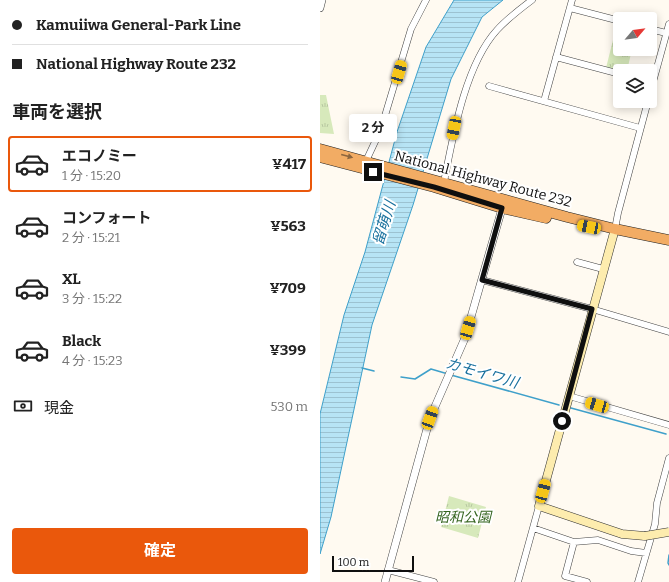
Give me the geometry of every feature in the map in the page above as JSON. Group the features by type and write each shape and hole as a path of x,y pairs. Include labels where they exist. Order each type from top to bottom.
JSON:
{"highway":[{"name":"National Highway Route 232","path":"320,149 371,166 438,183 503,204 601,229 615,229 669,240"},
{"name":"National Highway Route 232","path":"320,157 371,166"}],"main road":[{"path":"615,229 539,506 622,534 645,536 669,532"}],"street":[{"path":"320,8 322,0"},
{"path":"371,166 411,29 426,0"},
{"path":"438,183 469,81 482,51 496,31 532,0"},
{"path":"544,101 572,0"},
{"path":"570,8 613,19"},
{"path":"657,64 669,24"},
{"path":"657,31 666,33"},
{"path":"556,57 613,72"},
{"path":"489,86 640,128"},
{"path":"615,229 646,108"},
{"path":"385,582 430,418 465,338 503,204"},
{"path":"577,262 603,269"},
{"path":"482,280 592,309 669,332"},
{"path":"569,396 669,425"},
{"path":"638,582 655,524 657,503 669,458"},
{"path":"518,582 539,506"},
{"path":"533,528 574,542 598,540 631,551 646,553"},
{"path":"574,542 565,576 587,582"},
{"path":"388,570 434,582"}],"green space":[{"path":"613,40 613,56 630,56 629,64 613,64 613,69 606,68"},
{"path":"320,95 326,95 334,134 320,133"},
{"name":"昭和公園","path":"449,496 486,507 478,538 441,527"}],"water":[{"name":"留萌川","path":"454,0 503,0 482,17 451,79 413,205 372,325 331,517 320,554 320,414 344,315 365,252 397,132 426,47"}],"waterway":[{"name":"カモイワ川","path":"362,368 374,371"},
{"name":"カモイワ川","path":"401,377 415,379 431,369 448,374"},
{"name":"カモイワ川","path":"451,375 559,405"},
{"name":"カモイワ川","path":"571,408 666,434"},
{"name":"カモイワ川","path":"669,555 669,565"}],"route":[{"path":"373,172 434,187 502,208 482,280 592,309 562,421"}]}
